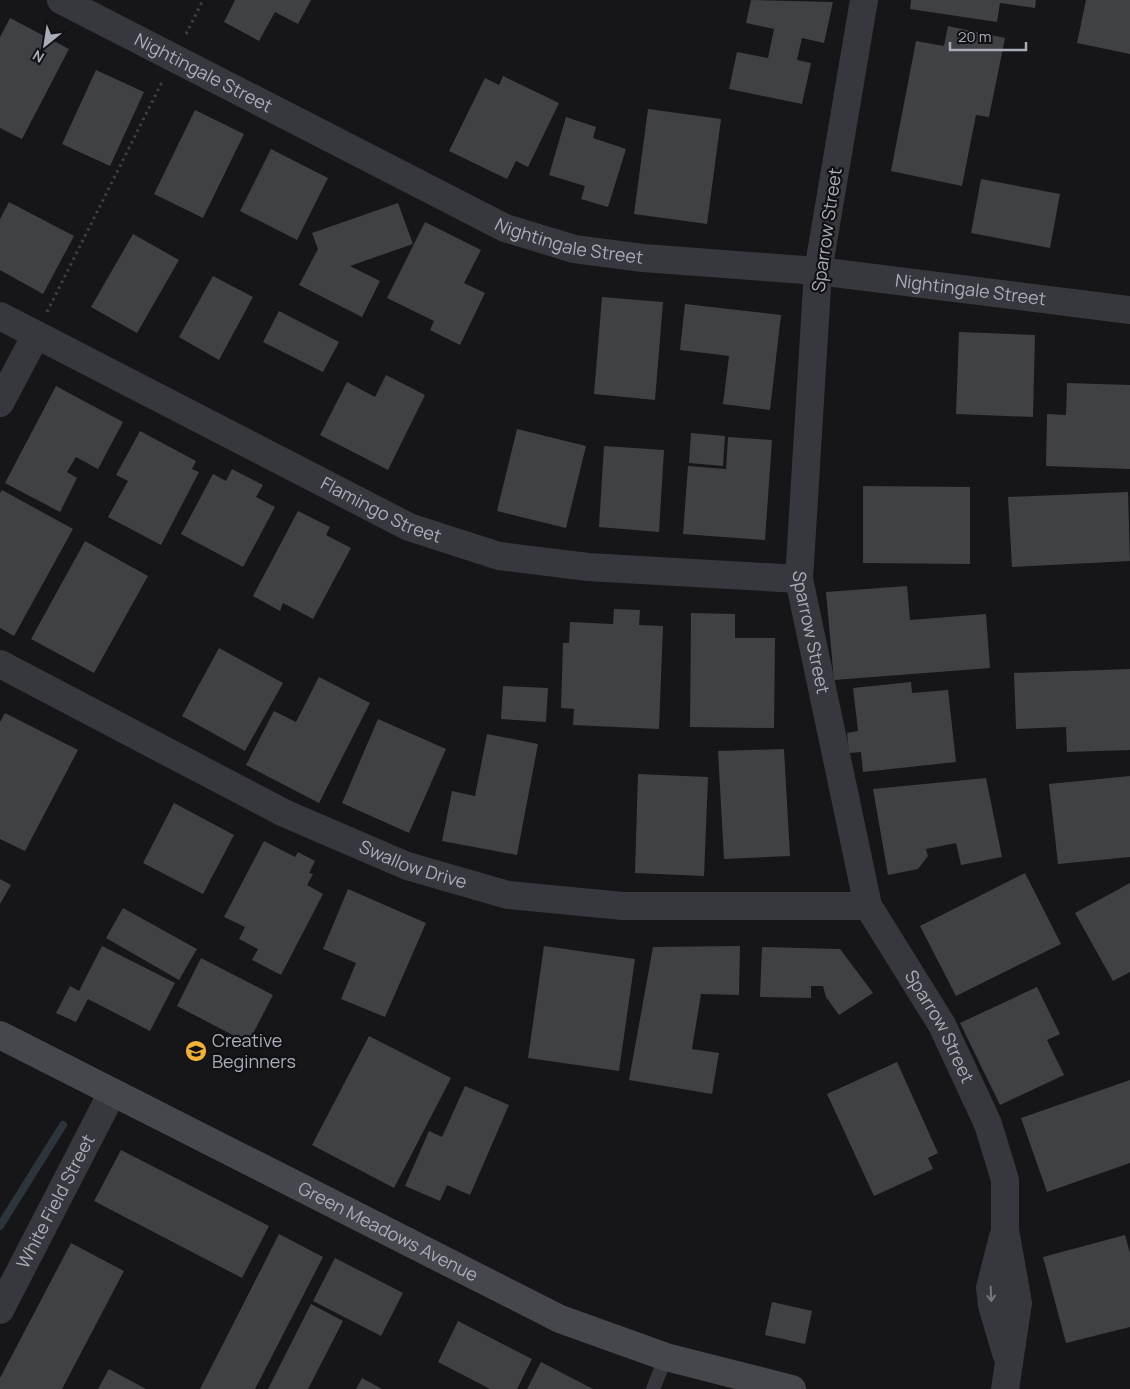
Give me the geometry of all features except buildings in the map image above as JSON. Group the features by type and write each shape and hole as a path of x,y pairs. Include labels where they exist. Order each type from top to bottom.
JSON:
{"street":[{"name":"Nightingale Street","path":"62,0 173,59 505,228 574,249 643,258 818,271 1130,310"},
{"name":"Sparrow Street","path":"864,0 818,271 799,579 868,906 942,1025 988,1124 1005,1180 1005,1230 990,1288 992,1305 1008,1360 1005,1389"},
{"name":"Flamingo Street","path":"0,316 408,527 490,553 588,567 799,579"},
{"path":"0,403 36,335"},
{"name":"Swallow Drive","path":"0,664 284,813 407,866 508,895 623,906 868,906"},
{"name":"Green Meadows Avenue","path":"0,1035 560,1319 666,1357 792,1389"},
{"name":"White Field Street","path":"0,1310 46,1225 112,1092"}],"lane":[{"path":"652,1389 666,1357"}],"path":[{"path":"36,335 203,0"}],"waterway":[{"path":"0,1226 63,1125"}],"place":[{"name":"Creative Beginners","path":"196,1051"}]}
